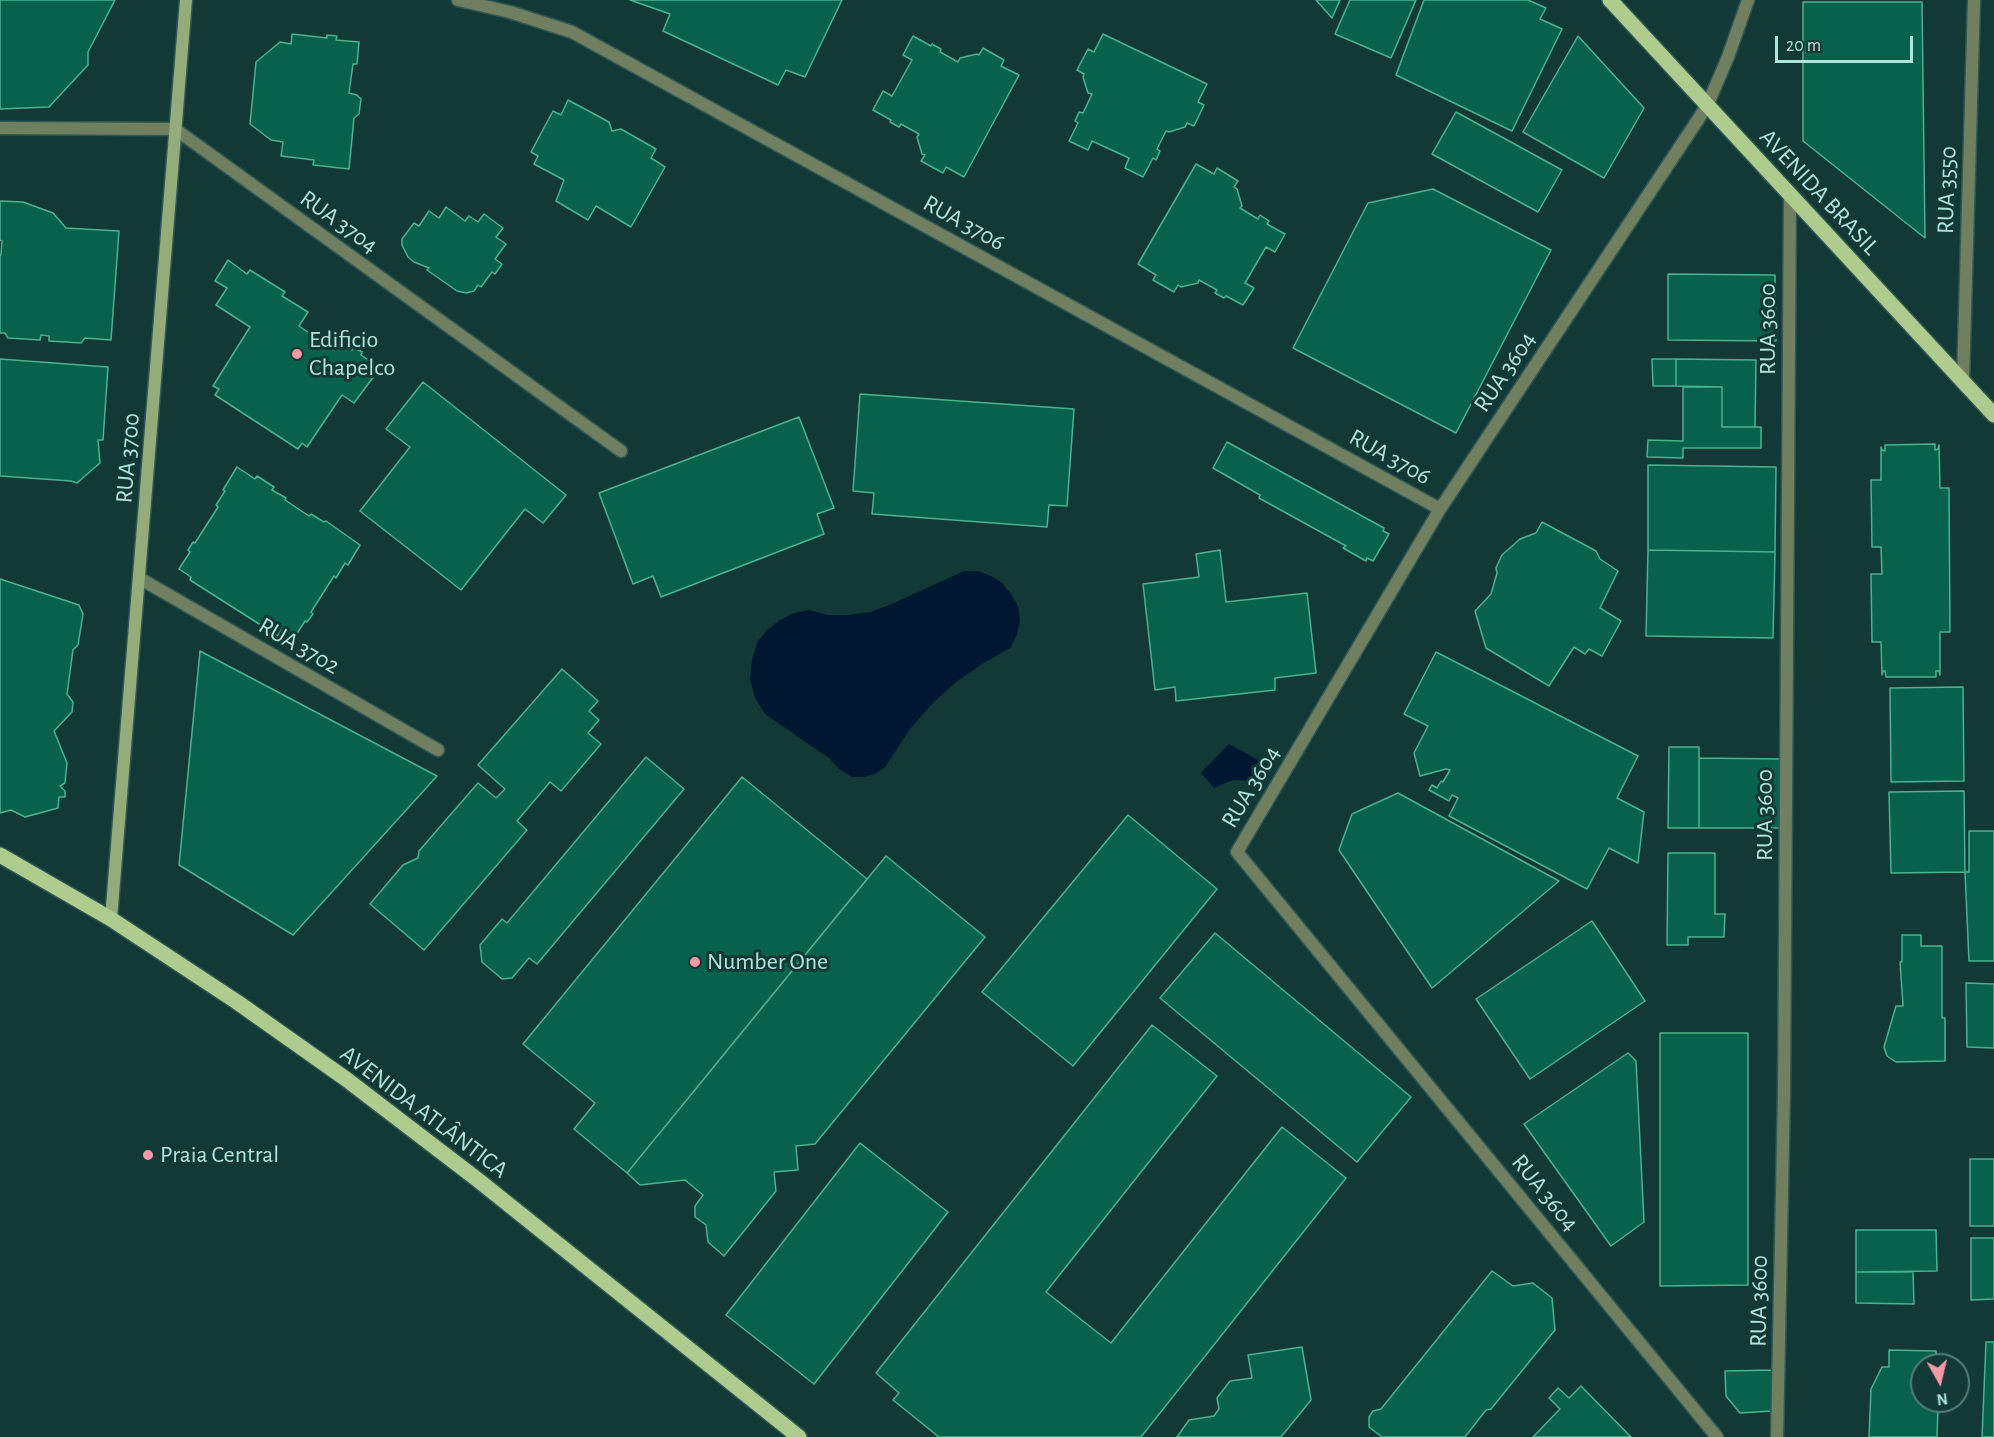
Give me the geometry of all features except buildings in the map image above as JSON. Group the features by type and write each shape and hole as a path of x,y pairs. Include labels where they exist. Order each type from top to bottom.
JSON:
{"main road":[{"name":"RUA 3700","path":"111,919 186,0"},
{"name":"AVENIDA BRASIL","path":"1610,0 1994,416"},
{"name":"AVENIDA ATLÂNTICA","path":"0,855 111,919 237,1002 346,1079 478,1180 799,1437"}],"street":[{"name":"RUA 3706","path":"458,0 510,12 572,32 1440,509"},
{"name":"RUA 3604","path":"1718,1437 1237,852 1440,509 1707,106 1728,57 1748,0"},
{"name":"RUA 3550","path":"1963,381 1974,0"},
{"path":"0,129 175,129"},
{"name":"RUA 3704","path":"175,129 621,451"},
{"name":"RUA 3600","path":"1777,1437 1784,1093 1790,194"},
{"name":"RUA 3702","path":"139,578 438,750"}],"water":[{"path":"964,571 978,571 1002,583 1018,606 1020,621 1017,635 1010,648 956,682 932,704 910,729 885,767 875,774 852,777 839,769 829,758 765,714 755,698 750,679 752,659 758,641 780,620 794,613 809,610 828,615 870,612"},
{"path":"1229,744 1268,765 1259,781 1233,780 1214,788 1201,773"}],"place":[{"name":"Edificio Chapelco","path":"297,354"},
{"name":"Number One","path":"695,962"},
{"name":"Praia Central","path":"148,1155"}]}
